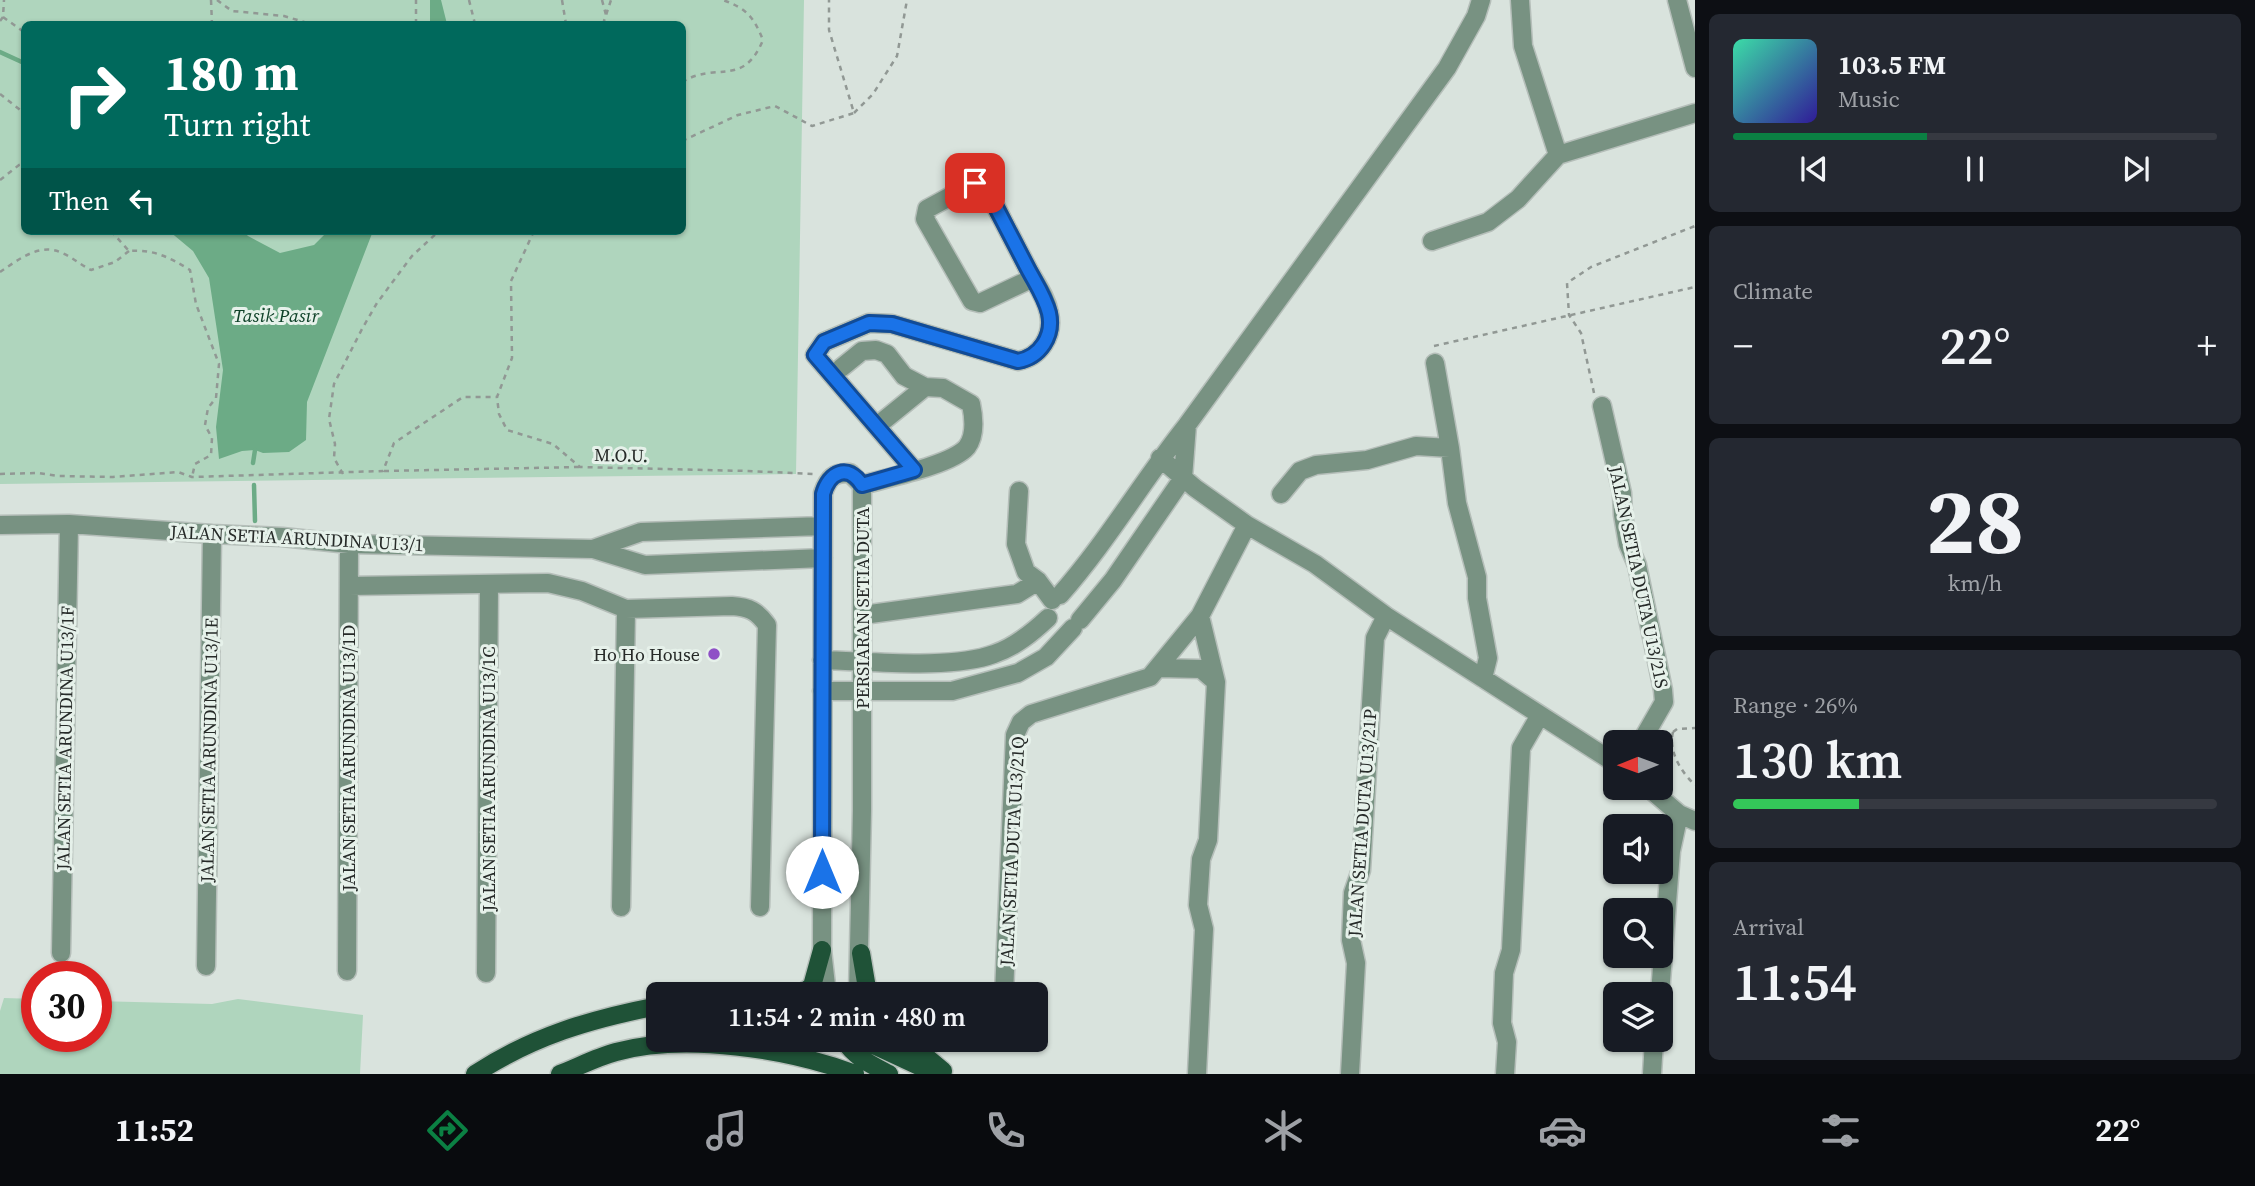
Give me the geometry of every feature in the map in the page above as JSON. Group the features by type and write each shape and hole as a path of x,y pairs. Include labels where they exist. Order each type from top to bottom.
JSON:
{"main road":[{"path":"812,982 822,950"},
{"path":"861,953 866,982"},
{"path":"475,1074 543,1037 603,1017 646,1008"},
{"path":"560,1074 614,1052 646,1045"},
{"path":"773,1052 822,1061 855,1074"},
{"path":"854,1052 889,1074"},
{"path":"889,1052 936,1074"},
{"path":"919,1052 945,1074"}],"street":[{"path":"1019,491 1016,544 1026,572 1056,597 1070,595 1078,601 1082,611 1076,624 1063,630 1054,626 1048,618 1047,608 1056,597 1082,570 1160,458 1187,425 1447,68 1476,16 1481,0"},
{"path":"1520,0 1523,46 1558,155"},
{"path":"1677,0 1695,68"},
{"path":"1432,241 1489,222 1518,200 1558,155 1695,113"},
{"path":"914,470 815,355 824,342 869,323 892,324 1018,361 1032,358 1042,348 1049,335 1050,316 1043,296 986,188 975,183 927,209 925,219 972,301 980,303 1033,278"},
{"path":"841,368 862,351 876,350 887,354 904,376 925,387 943,388 971,404 975,422 968,447 950,460 862,485"},
{"path":"1435,363 1457,503 1477,577 1477,598 1488,657 1483,678"},
{"path":"877,426 925,387"},
{"name":"JALAN SETIA DUTA U13/21S","path":"1602,406 1622,493 1628,544 1637,565 1663,690 1664,702 1648,730"},
{"path":"822,691 952,691 1018,673 1046,657 1113,580 1183,478 1187,425"},
{"path":"1281,494 1300,471 1317,465 1367,460 1416,446 1450,448"},
{"path":"1160,458 1247,525 1315,564 1386,616 1603,755"},
{"name":"PERSIARAN SETIA DUTA","path":"826,982 822,950 823,494 831,477 839,472 850,473 858,478 862,485 863,691 859,982"},
{"name":"JALAN SETIA ARUNDINA U13/1","path":"0,525 69,524 282,537 349,544 593,549"},
{"name":"JALAN SETIA ARUNDINA U13/1F","path":"61,953 69,524"},
{"path":"1159,668 1200,616 1247,525"},
{"path":"593,549 641,531 823,526"},
{"name":"JALAN SETIA ARUNDINA U13/1E","path":"206,966 212,534"},
{"name":"JALAN SETIA ARUNDINA U13/1D","path":"347,971 349,544"},
{"path":"593,549 645,565 823,558"},
{"path":"863,615 1017,594 1038,582"},
{"path":"349,586 548,583 582,591 626,609 747,607 759,613 767,625 760,907"},
{"name":"JALAN SETIA ARUNDINA U13/1C","path":"486,973 489,585"},
{"path":"621,907 626,609"},
{"path":"1197,1074 1204,929 1198,905 1201,859 1208,840 1216,682 1200,616"},
{"name":"JALAN SETIA DUTA U13/21P","path":"1350,1074 1356,963 1351,940 1353,893 1362,870 1375,638 1386,616"},
{"path":"822,660 952,662 994,654 1029,636 1048,618"},
{"path":"1159,668 1201,669 1216,682"},
{"name":"JALAN SETIA DUTA U13/21Q","path":"1005,982 1015,735 1021,722 1031,714 1150,677 1159,668"},
{"path":"1505,1074 1507,1042 1502,1023 1504,973 1511,950 1521,748 1540,715"},
{"path":"1661,982 1671,851 1687,818 1664,800"},
{"path":"1652,1074 1653,1052"}],"path":[{"path":"4,0 1,19 21,30"},
{"path":"211,0 212,21"},
{"path":"217,0 232,11 284,16 301,21"},
{"path":"416,0 416,21"},
{"path":"469,0 474,21"},
{"path":"562,0 566,21"},
{"path":"602,0 606,15"},
{"path":"604,21 611,0"},
{"path":"686,80 696,74 734,71 755,59 763,40 755,21 741,6 723,0"},
{"path":"829,0 829,30 854,113"},
{"path":"686,139 737,115 775,106 812,126 854,113 873,94 897,56 907,0"},
{"path":"0,94 21,111"},
{"path":"0,180 21,165"},
{"path":"1602,406 1594,393 1581,333 1569,315 1566,283 1591,267 1695,226"},
{"path":"115,235 129,251"},
{"path":"344,474 334,457 335,444 329,419 334,384 377,303 412,256 435,235"},
{"path":"383,471 394,443 463,397 497,397 512,358 511,281 532,235"},
{"path":"0,272 20,258 40,249 61,252 91,270 115,262 129,251 145,249 169,257 190,270 196,304 219,365 216,398 208,408 205,425 212,438 211,455 195,464 192,477"},
{"path":"1435,363 1435,345 1695,287"},
{"name":"M.O.U.","path":"497,397 499,414 507,430 553,444 580,467 815,473"},
{"path":"0,474 113,477 178,472 192,477 580,467"},
{"path":"1695,728 1677,729 1673,732 1671,741 1672,750 1695,785"}],"shaded area":[{"path":"0,0 804,0 796,474 0,484"},
{"path":"4,998 21,999 21,1052 112,1052 112,1001 212,1004 238,999 363,1015 360,1074 0,1074 0,1011"}],"water":[{"path":"430,0 441,0 446,21 430,21"},
{"name":"Tasik Pasir","path":"174,235 247,235 280,253 314,245 324,235 371,235 307,402 306,440 289,452 242,451 219,459 216,427 223,370 209,278 193,251"}],"waterway":[{"path":"0,52 21,62"},
{"path":"253,463 255,450"},
{"path":"254,485 255,521"}],"place":[{"name":"Ho Ho House","path":"714,654"}],"route":[{"path":"822,872 823,494 831,477 839,472 850,473 858,478 862,485 914,470 815,355 824,342 869,323 892,324 1018,361 1032,358 1042,348 1049,335 1050,316 1043,296 986,188 975,183"}]}
